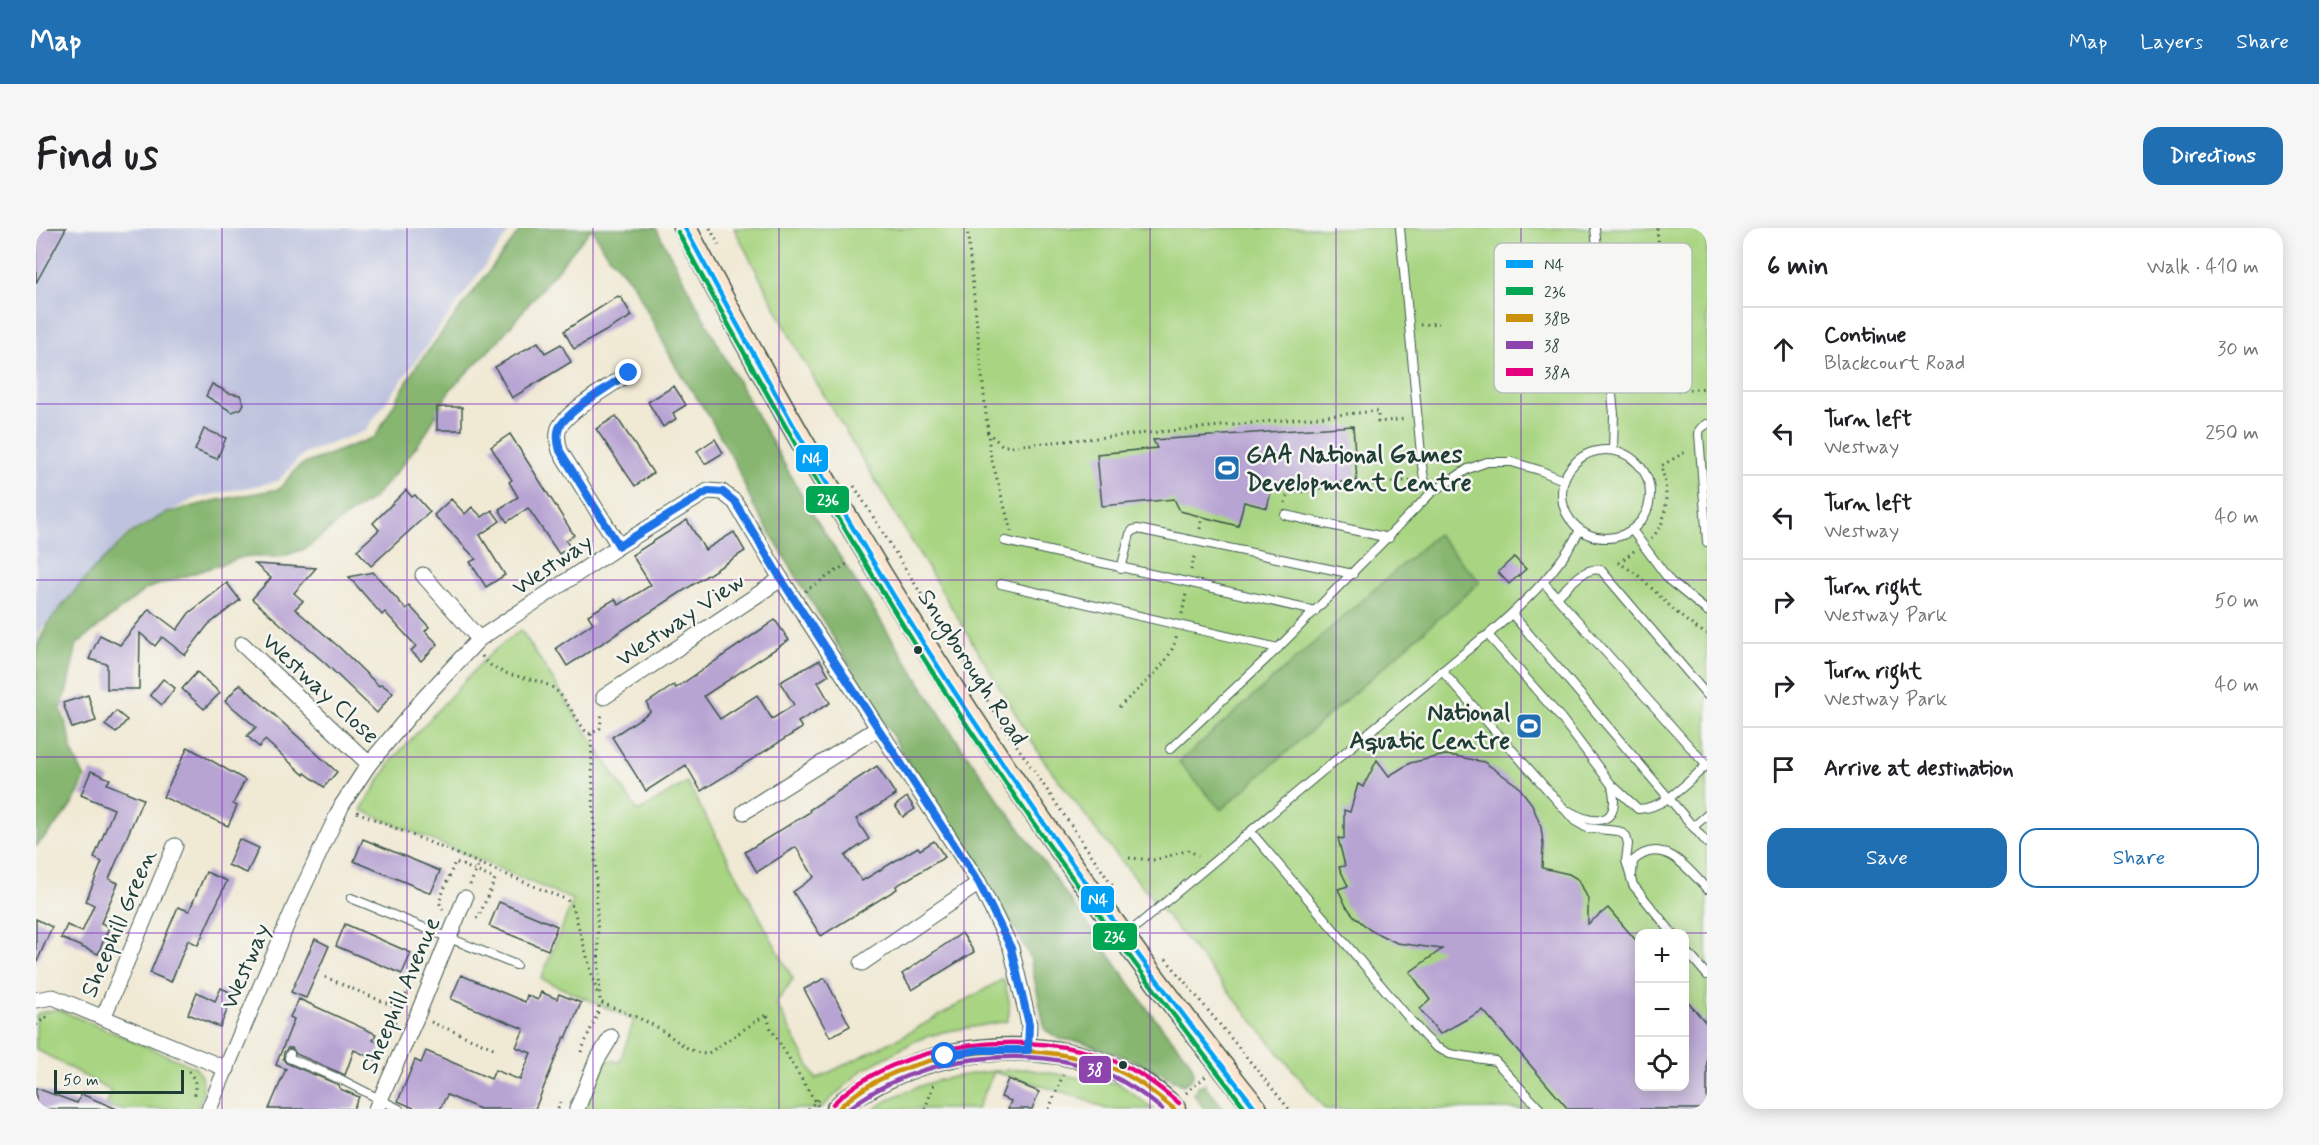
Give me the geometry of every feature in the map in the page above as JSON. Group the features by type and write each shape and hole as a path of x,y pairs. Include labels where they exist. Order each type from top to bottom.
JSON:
{"main road":[{"name":"Snugborough Road","path":"685,228 781,406 867,551 992,747 1122,938 1256,1109"},
{"path":"838,1109 871,1085 903,1069 979,1050 1028,1050 1073,1057 1122,1072 1172,1107"}],"street":[{"path":"619,546 560,451 557,440 558,429 568,416 629,373"},
{"name":"Westway","path":"210,1109 295,905 342,805 369,764 424,698 479,639 619,546 708,491 723,492 735,502 793,598 979,883 1011,948 1029,1024 1028,1050"},
{"path":"423,575 479,639"},
{"name":"Westway View","path":"604,697 781,579"},
{"name":"Westway Close","path":"242,644 369,764"},
{"path":"744,812 878,728"},
{"name":"Sheephill Green","path":"103,1018 175,846"},
{"path":"862,963 979,883"},
{"name":"Sheephill Avenue","path":"377,1105 417,1016 465,898"},
{"name":"Sheephill Green","path":"36,1000 53,997 226,1068"},
{"path":"577,1109 596,1062 611,1037"}],"lane":[{"path":"1400,228 1424,479 1431,493"},
{"path":"1595,228 1597,243"},
{"path":"1612,393 1613,450"},
{"path":"1707,424 1700,429 1699,450 1707,542"},
{"path":"1613,450 1627,455 1639,464 1647,477 1650,491 1648,506 1642,519 1632,530 1620,536 1593,537 1580,531 1570,521 1564,508 1563,480 1569,469 1588,453 1613,450"},
{"path":"1170,749 1278,648 1431,493 1468,469 1487,462 1512,462 1563,480"},
{"path":"1285,515 1389,537"},
{"path":"1121,569 1130,534 1133,530 1138,529 1353,574"},
{"path":"1632,530 1670,581 1707,611"},
{"path":"1122,938 1512,614 1544,583 1572,546 1580,531"},
{"path":"1005,541 1315,611"},
{"path":"1557,597 1586,571 1594,568 1601,570 1707,695"},
{"path":"1488,635 1561,718 1611,784 1638,809 1649,809 1670,798 1707,766 1544,583"},
{"path":"1001,584 1278,648"},
{"path":"1512,614 1707,843"},
{"path":"1442,671 1575,821 1587,828 1618,831 1626,836 1628,844 1626,861 1632,885 1670,929"},
{"path":"1564,808 1582,818 1596,822 1605,819 1613,805 1614,795 1611,784"},
{"path":"1693,827 1707,815"},
{"path":"1251,832 1425,1037 1436,1047 1449,1054 1495,1061 1540,1109"},
{"path":"1632,885 1633,861 1651,850 1662,851 1672,856 1707,889"},
{"path":"351,898 516,965"},
{"path":"1689,954 1707,975"},
{"path":"290,1053 289,1058 342,1080 377,1105 399,1109"}],"path":[{"path":"710,228 721,249"},
{"path":"967,228 990,453 1014,543"},
{"path":"1657,228 1659,243"},
{"path":"1409,326 1439,323"},
{"path":"1692,389 1707,388"},
{"path":"987,432 1003,446 1012,446 1378,411 1378,422 1418,418"},
{"path":"1699,450 1688,451 1661,466 1667,487 1658,532 1619,562 1641,578 1661,600 1691,626 1707,634"},
{"path":"849,479 1004,727 1113,884"},
{"path":"1285,515 1282,514 1288,493 1424,479"},
{"path":"793,598 867,551"},
{"path":"479,639 483,657 491,666 500,671 542,682 556,690 577,721 587,733 591,734"},
{"path":"591,734 600,728 604,697"},
{"path":"579,1056 600,1002 591,734"},
{"path":"342,805 567,900 573,907 600,1002"},
{"path":"1129,858 1155,860 1189,850 1198,856"},
{"path":"465,898 479,863"},
{"path":"1170,961 1289,1109"},
{"path":"325,976 496,1049"},
{"path":"600,1002 654,1026 686,1049 707,1054 767,1014 770,1027 820,1109"},
{"path":"46,1017 52,1016"},
{"path":"1172,1107 1220,1065"},
{"path":"187,1070 195,1081 197,1090 195,1101"},
{"path":"1049,1109 1063,1073 1070,1075"},
{"path":"924,1109 937,1076 928,1079"},
{"path":"558,1109 563,1097"}],"shaded area":[{"path":"36,228 512,228 365,431 304,453 278,481 196,498 128,533 39,631 36,688"}],"green space":[{"path":"522,228 592,228 498,341 450,390 426,433 374,498 340,521 307,548 281,557 243,557 146,589 77,644 61,709 70,737 71,750 85,778 65,814 36,846 36,650 47,624 91,572 129,534 166,513 218,500 279,489 299,466 375,437 415,368"},
{"path":"592,228 656,228 810,510 956,739 1149,1011 1189,1060 1194,1071 1192,1079 1183,1085 1136,1061 1082,1042 1060,1039 1045,1030 1030,957 1017,932 918,778 753,505 736,465 709,416 676,367 634,285 603,249"},
{"path":"734,228 1707,228 1707,1109 1325,1109 1097,831 1042,758 801,357"},
{"path":"1437,534 1480,582 1221,810 1179,762"},
{"path":"521,630 638,812 687,782 793,979 776,1003 816,1079 903,1036 1003,979 1009,1005 1007,1021 943,1032 917,1040 861,1071 820,1109 586,1109 606,1060 620,1062 634,1020 541,979 573,900 361,810 393,759 482,662"},
{"path":"57,1009 195,1067 203,1083 197,1109 106,1109 111,1091 36,1049 36,1016 39,1013"},
{"path":"1025,1069 1119,1084 1154,1109 1106,1109 1076,1096 994,1072 977,1109 874,1109 909,1090 946,1078 985,1072"},
{"path":"1205,1084 1224,1109 1204,1109 1194,1094 1198,1086"}],"building":[{"path":"36,228 66,228 36,283"},
{"path":"618,296 621,297 632,316 574,349 564,331"},
{"path":"538,342 545,353 561,344 571,362 512,398 495,367"},
{"path":"212,384 229,393 240,395 244,404 241,409 232,412 206,396"},
{"path":"674,386 686,405 673,413 676,419 663,427 648,402"},
{"path":"437,407 462,407 462,430 437,430"},
{"path":"616,416 653,473 635,486 596,429"},
{"name":"GAA National Games Development Centre","path":"1353,426 1357,481 1272,487 1267,508 1244,502 1238,526 1180,511 1174,499 1102,506 1097,454 1157,448 1153,440"},
{"path":"204,429 226,438 217,459 195,450"},
{"path":"510,434 574,535 566,541 570,547 559,554 528,508 507,522 499,509 518,497 509,482 512,480 491,447"},
{"path":"715,439 723,453 705,464 697,451"},
{"path":"406,490 412,497 415,495 430,512 371,566 357,550 379,530 373,523"},
{"path":"451,499 465,514 472,507 482,517 492,510 500,521 480,535 505,575 486,587 470,562 476,559 434,515"},
{"path":"687,520 705,550 734,532 745,551 567,666 556,648 593,623 588,615 615,599 619,605 651,585 632,555"},
{"path":"1514,557 1526,569 1509,584 1498,572"},
{"path":"255,564 316,568 294,593 303,601 295,609 379,686 381,684 393,693 377,713 325,663 252,599 271,578"},
{"path":"373,572 406,609 410,606 429,627 425,631 438,644 421,661 411,651 416,646 385,612 382,615 349,577"},
{"path":"227,583 240,600 208,625 185,655 162,637 155,646 140,633 139,689 107,689 107,664 89,659 100,635 120,645 149,609 177,630 189,613"},
{"path":"775,620 789,640 704,696 720,719 757,695 772,719 794,705 780,682 820,660 829,675 818,682 830,703 798,722 802,728 701,791 686,765 646,791 612,737 650,712 647,703 674,685 676,688"},
{"path":"197,672 220,693 204,709 182,689"},
{"path":"163,679 175,688 162,705 150,695"},
{"path":"240,684 337,772 324,787 305,773 304,775 265,740 259,747 247,736 256,727 225,701"},
{"path":"88,695 96,721 72,728 63,703"},
{"path":"116,711 127,720 116,733 105,725"},
{"path":"188,747 245,780 233,804 237,806 228,826 163,797"},
{"name":"National Aquatic Centre","path":"1445,755 1484,762 1518,786 1532,804 1541,827 1542,868 1569,874 1579,880 1588,899 1588,924 1608,908 1635,939 1635,1091 1689,1091 1689,1004 1707,1024 1707,1109 1568,1109 1483,1010 1440,1034 1420,1009 1430,1000 1410,972 1442,949 1397,943 1370,930 1346,906 1338,889 1348,886 1339,867 1345,866 1338,838 1344,839 1344,810 1350,812 1358,784 1363,787 1377,760 1389,776 1410,763"},
{"path":"877,766 896,795 856,819 869,839 845,856 862,881 918,847 920,850 934,841 945,857 896,886 897,889 821,936 793,892 814,877 796,847 757,872 745,852 810,812 809,810"},
{"path":"91,771 110,779 107,784 143,799 109,879 118,883 101,923 109,927 98,954 61,938 67,925 82,932 94,905 86,901 102,862 94,858 114,809 81,795"},
{"path":"907,797 915,809 903,817 895,806"},
{"path":"239,839 259,848 247,873 228,865"},
{"path":"363,839 440,871 431,893 354,861"},
{"path":"206,872 227,881 198,945 188,940 171,982 150,973 178,907 189,911"},
{"path":"499,902 557,926 548,950 489,926"},
{"path":"36,919 52,927 36,964"},
{"path":"345,924 411,953 402,974 336,946"},
{"path":"962,933 974,952 912,990 902,974"},
{"path":"315,939 329,946 306,998 291,992"},
{"path":"461,975 525,1002 527,995 538,1000 541,992 557,999 559,994 581,1003 566,1038 564,1037 535,1109 480,1109 447,1095 440,1109 416,1109 398,1101 415,1060 421,1063 426,1051 491,1079 495,1070 520,1080 531,1053 516,1047 524,1029 451,999"},
{"path":"825,978 850,1026 830,1037 804,989"},
{"path":"221,988 234,994 220,1027 188,1014 197,992 215,1001"},
{"path":"299,999 376,1034 373,1040 383,1044 376,1060 354,1050 345,1075 296,1054 292,1048 284,1052 283,1059 286,1063 339,1085 340,1089 359,1097 353,1109 269,1109 286,1069 276,1065 294,1019 290,1017"},
{"path":"1008,1079 1039,1092 1032,1109 1008,1109 1011,1101 1001,1097"},
{"path":"36,1088 77,1103 81,1094 117,1109 36,1109"}],"transit line":[{"name":"N4","path":"685,228 813,459 880,573 950,685 1098,900 1256,1109"},
{"name":"236","path":"678,232 806,462 872,575 942,687 1014,795 1089,901 1246,1109"},
{"name":"38A","path":"833,1104 860,1082 893,1066 929,1053 967,1046 1006,1043 1045,1044 1081,1050 1114,1061 1140,1074 1179,1103"},
{"name":"38B","path":"838,1109 864,1088 896,1072 931,1061 967,1054 1005,1051 1042,1052 1109,1067 1135,1080 1174,1109"},
{"name":"38","path":"849,1109 876,1091 906,1076 974,1059 1009,1057 1044,1058 1077,1064 1108,1074 1136,1090 1162,1109"}],"place":[{"name":"GAA National Games Development Centre","path":"1227,468"},
{"name":"National Aquatic Centre","path":"1529,726"}],"route":[{"path":"629,373 568,416 558,429 557,440 560,451 619,546 708,491 723,492 735,502 781,579 979,883 1011,948 1029,1024 1028,1050 979,1050 945,1056"}]}
